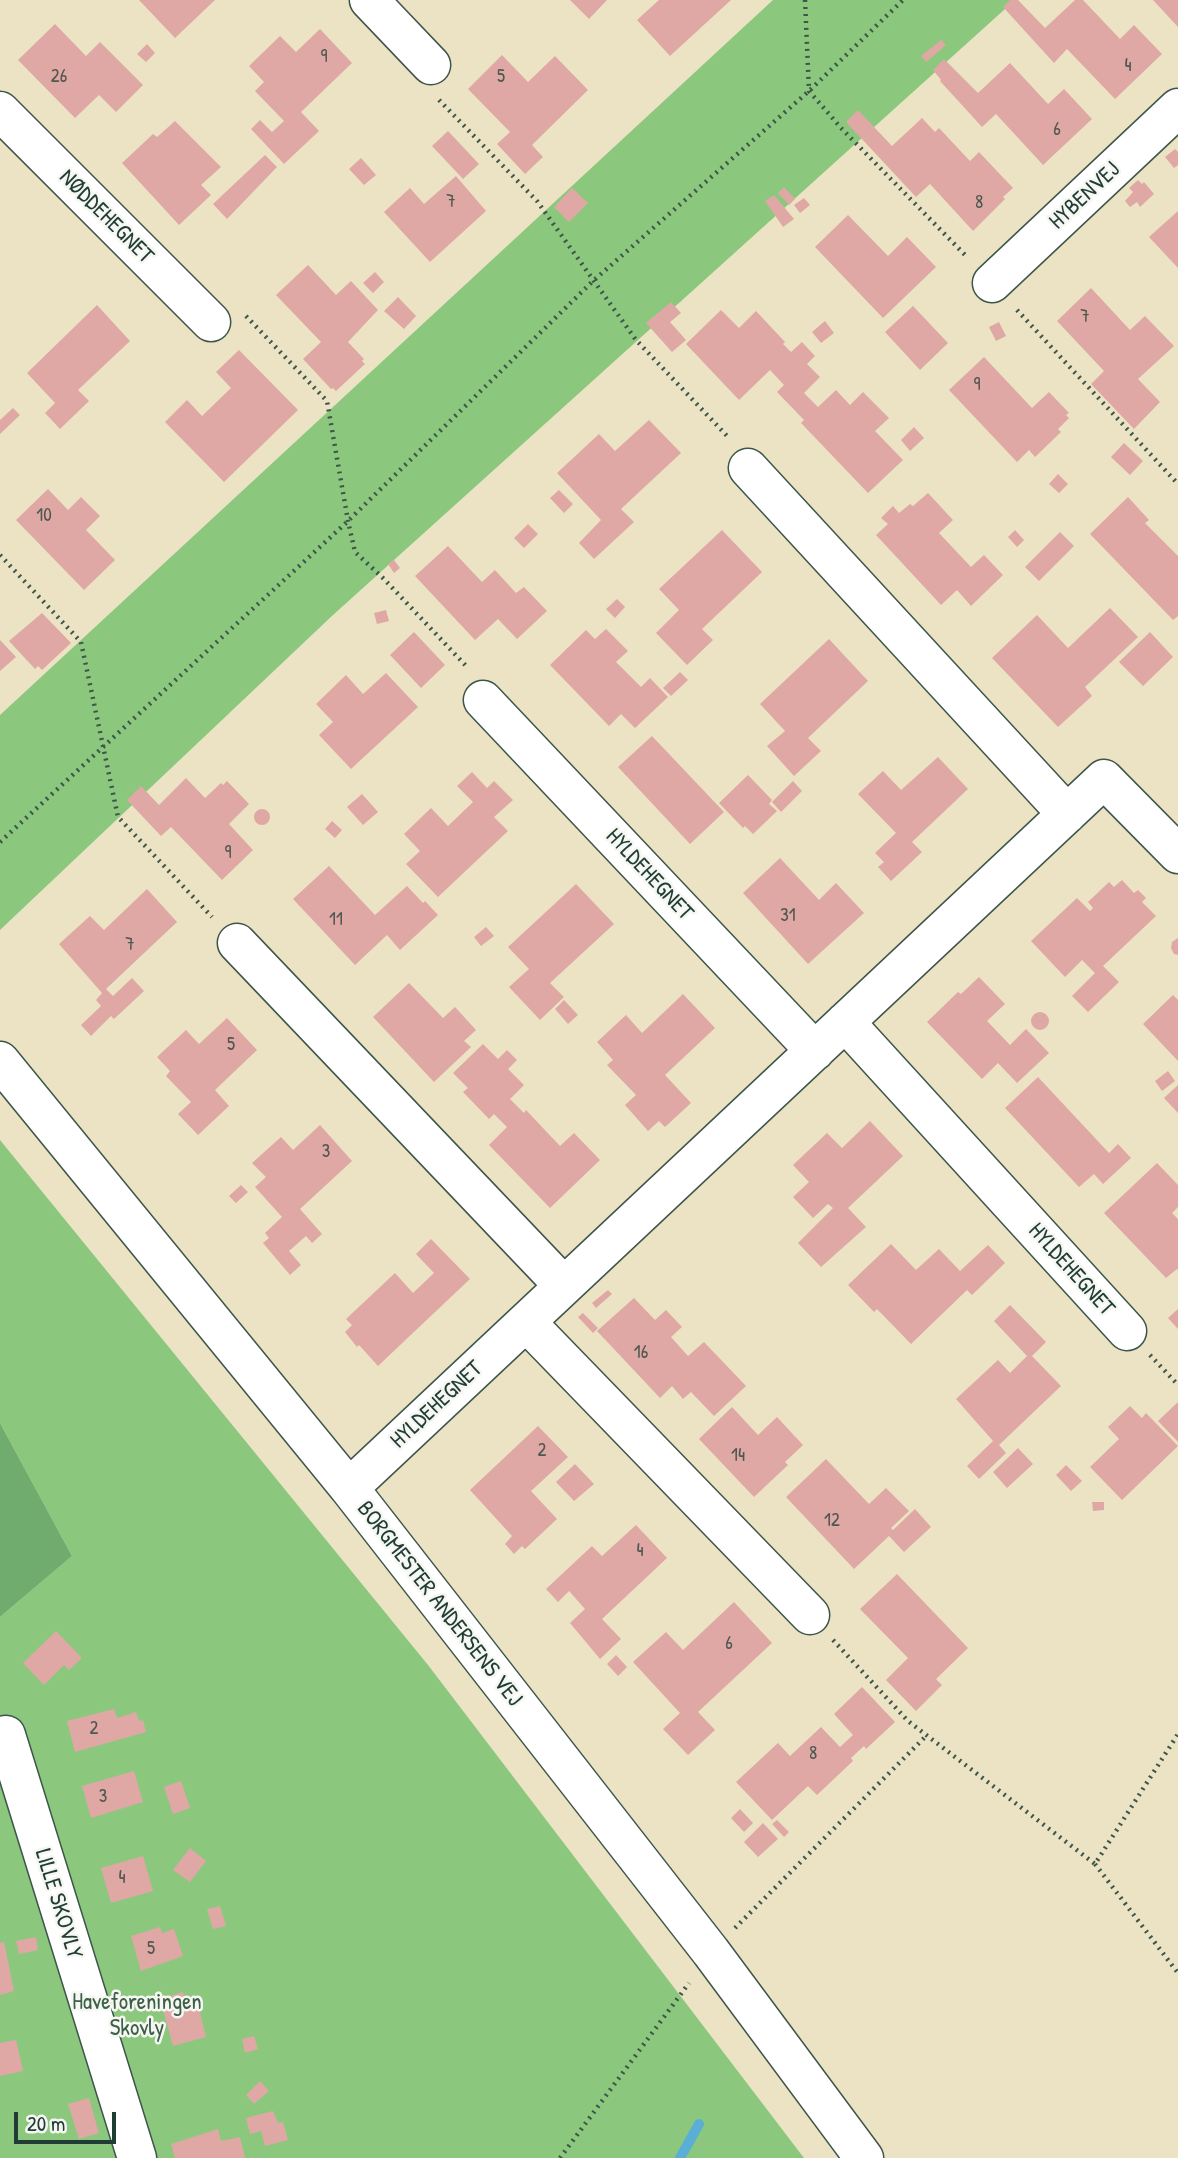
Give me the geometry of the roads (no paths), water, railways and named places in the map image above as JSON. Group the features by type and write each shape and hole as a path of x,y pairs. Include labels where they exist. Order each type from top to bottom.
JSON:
{"street":[{"path":"369,0 431,65"},
{"name":"HYBENVEJ","path":"992,283 1178,108"},
{"name":"NØDDEHEGNET","path":"0,111 211,322"},
{"path":"748,468 1067,814"},
{"name":"HYLDEHEGNET","path":"483,700 815,1051"},
{"name":"HYLDEHEGNET","path":"349,1488 1104,779 1178,854"},
{"path":"237,943 564,1286"},
{"name":"HYLDEHEGNET","path":"845,1022 1127,1331"},
{"name":"BORGMESTER ANDERSENS VEJ","path":"0,1061 349,1488 711,1952 864,2158"},
{"path":"526,1322 810,1615"},
{"name":"LILLE SKOVLY","path":"0,1736 6,1735 137,2158"}],"waterway":[{"path":"680,2158 699,2124"}],"park label":[{"name":"Haveforeningen Skovly","path":"137,2016"}]}
